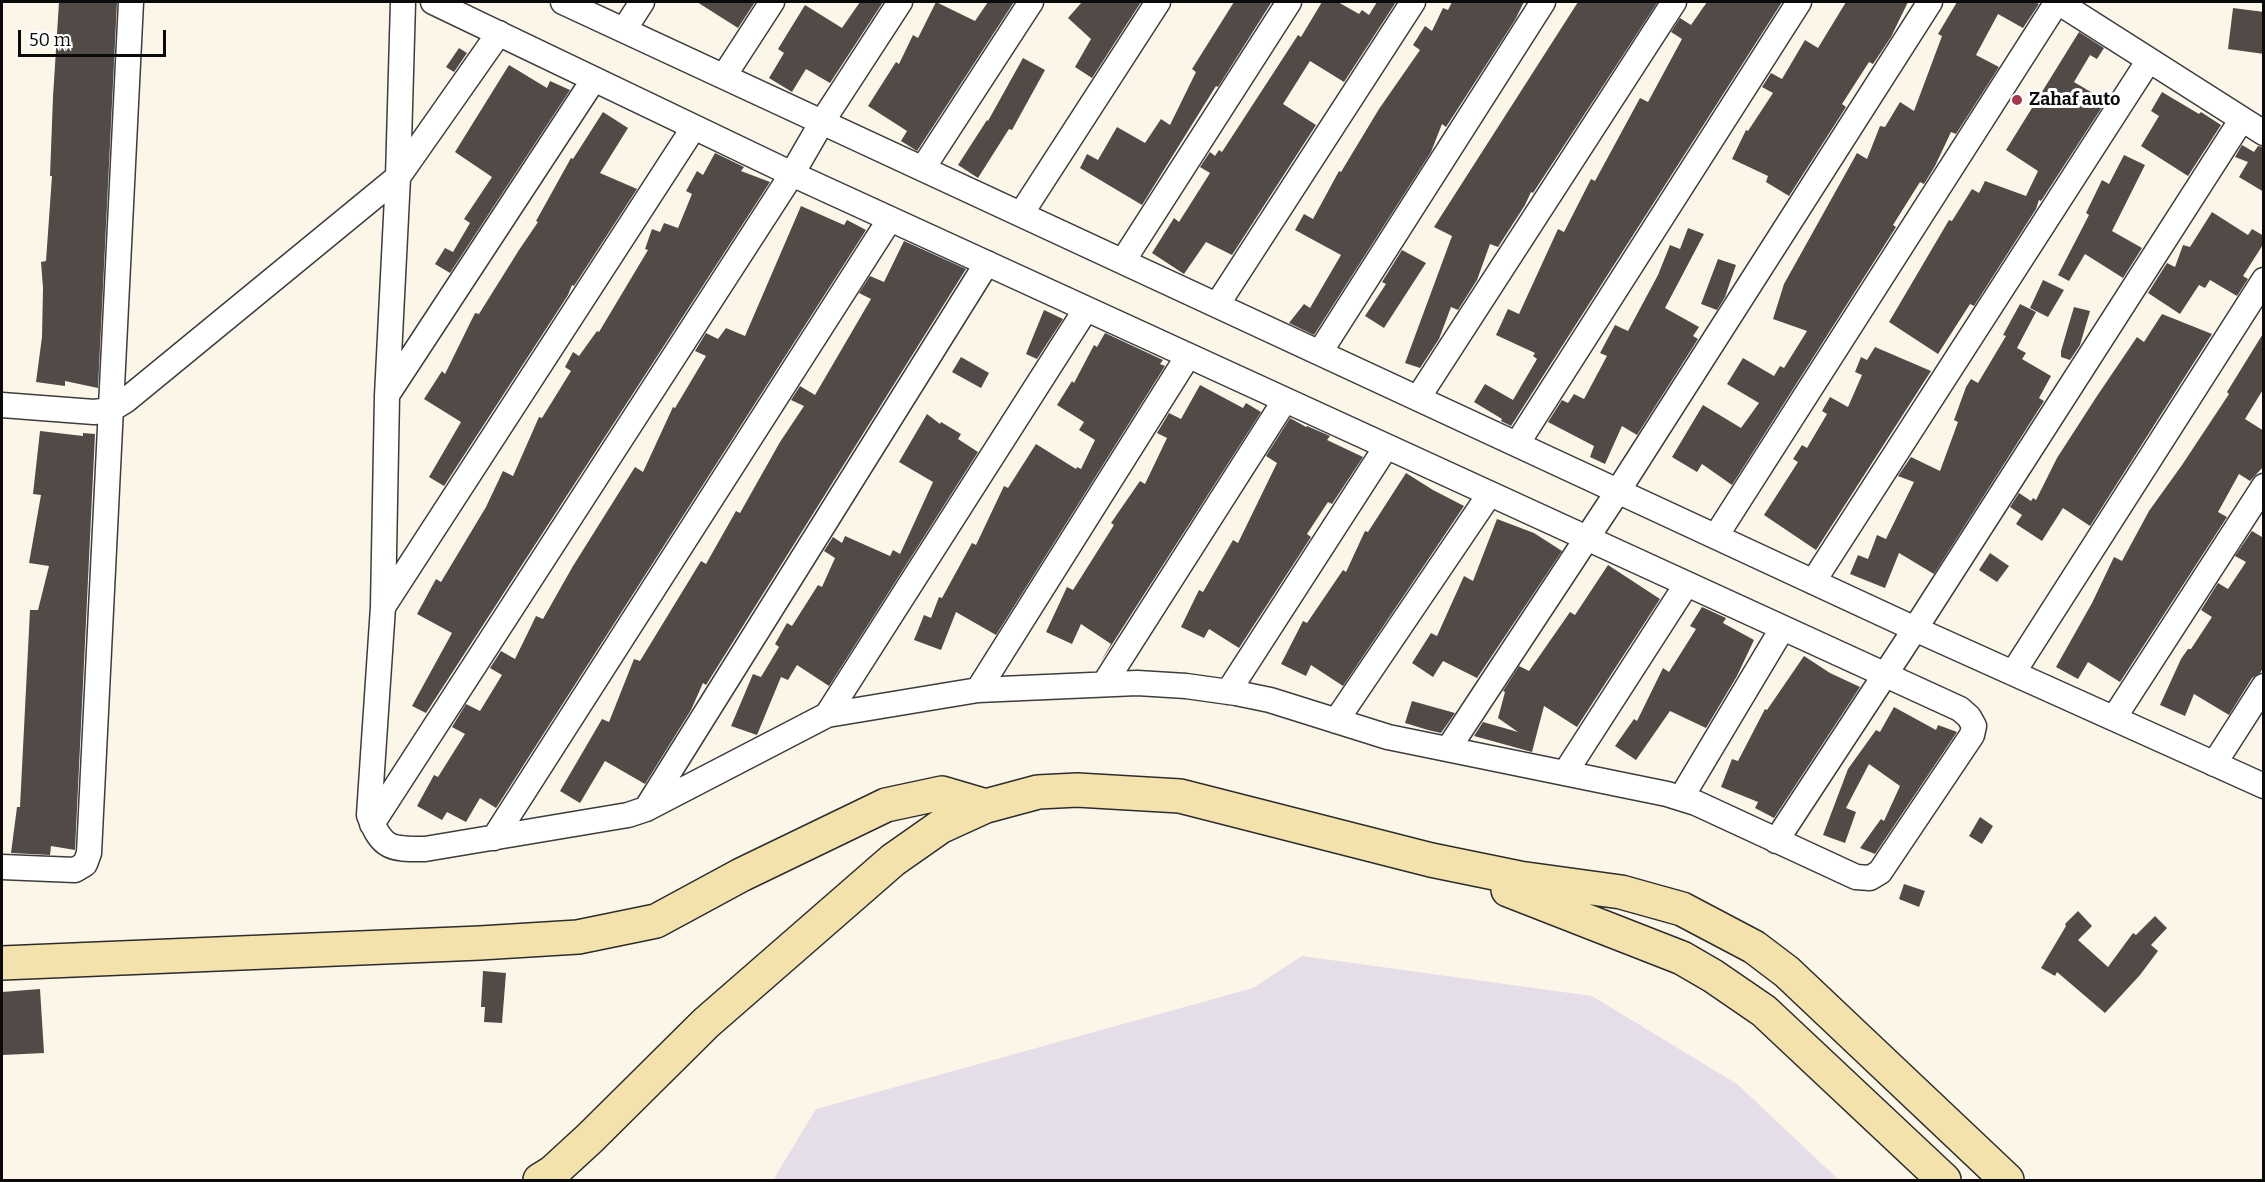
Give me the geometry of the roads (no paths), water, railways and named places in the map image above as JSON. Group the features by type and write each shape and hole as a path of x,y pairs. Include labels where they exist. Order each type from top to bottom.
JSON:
{"main road":[{"path":"540,1180 553,1173 706,1023 892,860 940,827 986,806 1038,792 1077,790 1180,796 1431,860 1519,878 1621,892 1682,909 1754,947 1787,972 2007,1180"},
{"path":"2,963 578,937 656,921 741,875 886,805 942,793 986,806"},
{"path":"1431,860 1682,958 1713,976 1764,1011 1944,1180"}],"street":[{"path":"2,867 75,870 85,864 89,853 131,2"},
{"path":"403,2 398,177 387,396 383,607 369,815 375,833 386,844 400,849 425,849 606,820 646,809 827,715 978,690 1137,683 1186,686 1270,700 1388,737 1681,798 1856,877 1870,878 1880,872 1972,735 1974,726 1969,717 1960,709 792,174 434,2"},
{"path":"563,2 1813,582 2264,786"},
{"path":"624,30 642,2"},
{"path":"724,76 772,2"},
{"path":"372,824 792,174 822,122 900,2"},
{"path":"923,168 1030,2"},
{"path":"1021,214 1158,2"},
{"path":"1123,261 1289,2"},
{"path":"1217,305 1413,2"},
{"path":"1320,352 1543,2"},
{"path":"1418,398 1674,2"},
{"path":"1517,444 1799,2"},
{"path":"1448,749 1618,491 1930,2"},
{"path":"1716,536 2057,2 2264,133"},
{"path":"2,405 94,412 110,410 125,401 398,177 499,33"},
{"path":"1813,582 2148,60"},
{"path":"387,396 594,79"},
{"path":"1776,841 1915,629 2242,119"},
{"path":"383,607 694,127"},
{"path":"494,838 890,219"},
{"path":"646,809 987,264"},
{"path":"2013,673 2264,280"},
{"path":"827,715 1086,309"},
{"path":"978,690 1188,356"},
{"path":"1104,684 1285,400"},
{"path":"1228,692 1386,447"},
{"path":"2114,718 2264,486"},
{"path":"1336,721 1489,495"},
{"path":"1565,773 1686,585"},
{"path":"1681,798 1782,629"},
{"path":"2214,764 2264,686"}],"place":[{"name":"Zahaf auto","path":"2017,100"}]}
